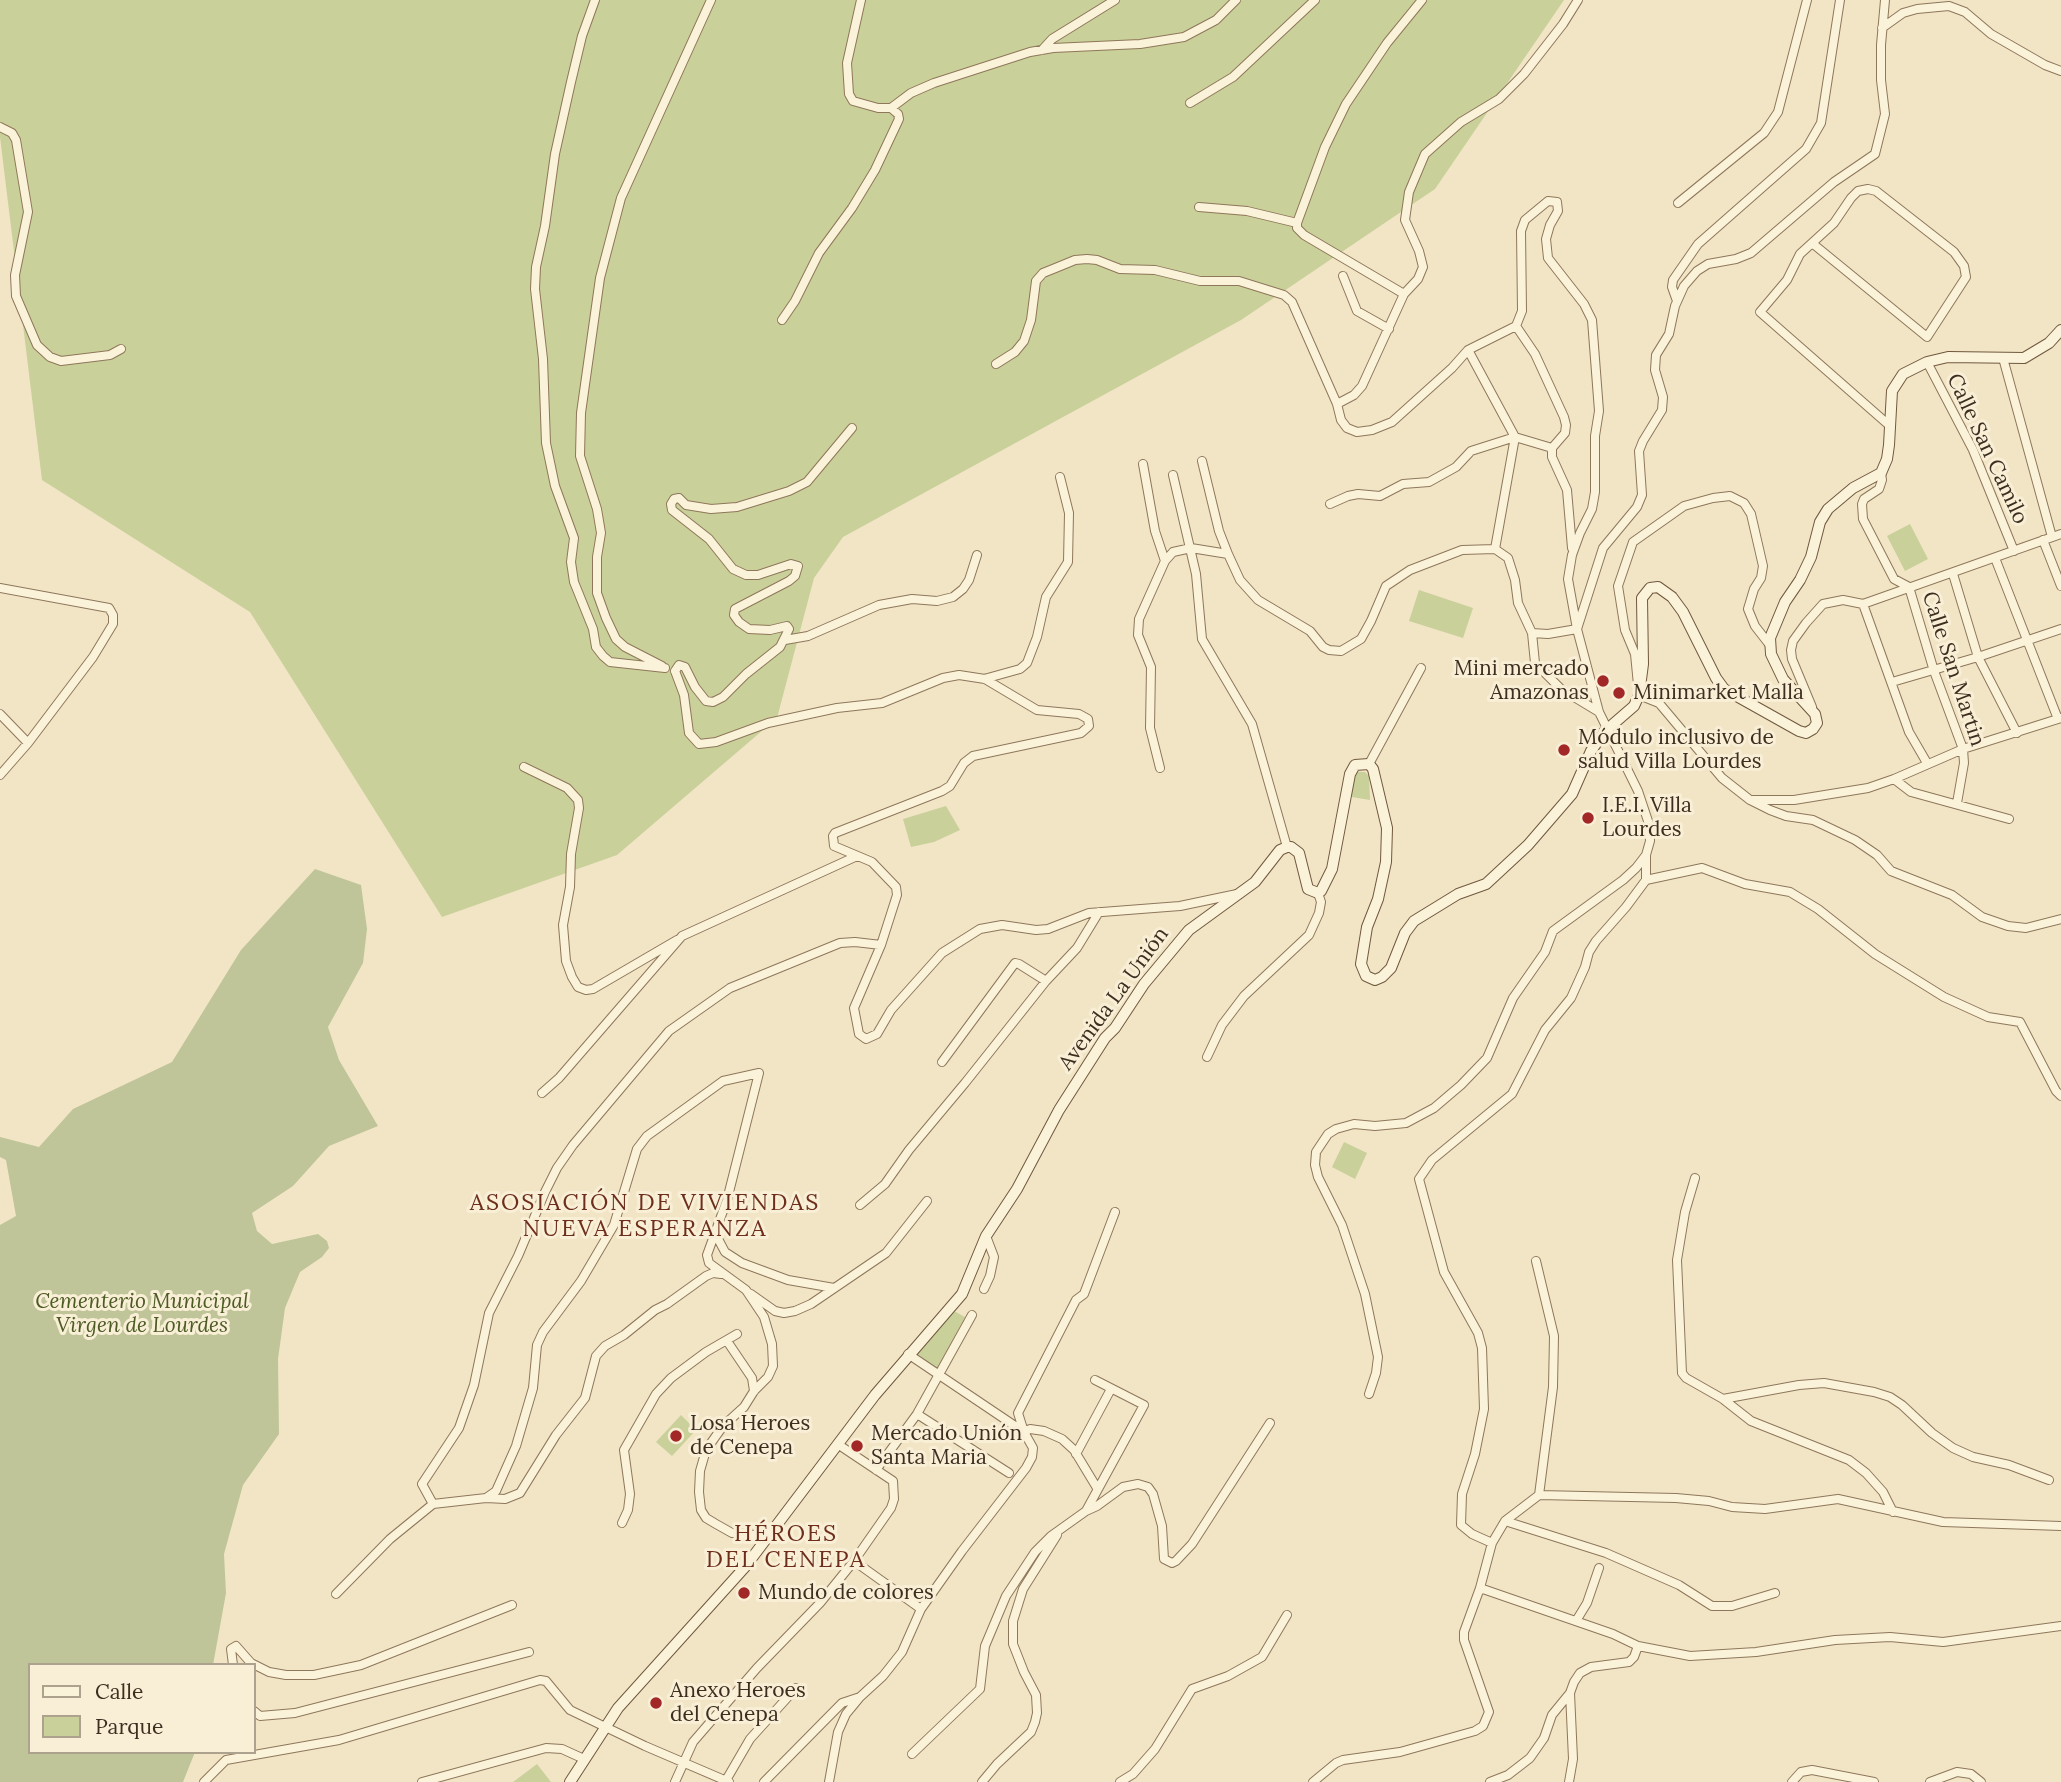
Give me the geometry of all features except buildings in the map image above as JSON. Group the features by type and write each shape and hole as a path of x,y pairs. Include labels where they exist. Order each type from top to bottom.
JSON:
{"main road":[{"path":"1287,847 1291,846 1299,853 1308,889 1318,893 1324,888 1332,869 1350,774 1355,765 1369,764 1373,769 1387,828 1386,862 1378,899 1367,927 1361,964 1366,976 1375,980 1382,977 1391,968 1405,933 1414,920 1458,894 1486,884 1528,845 1572,794 1591,751 1608,728 1634,706 1639,695 1643,664 1642,598 1647,590 1658,587 1672,597 1683,612 1724,689 1801,732 1810,731 1816,726 1815,714 1783,678 1769,644 1782,607 1811,557 1820,522 1828,509 1853,488 1881,473 1887,459 1892,391 1903,374 1927,362 1948,357 2024,358 2049,343 2061,330"},
{"name":"Avenida La Unión","path":"570,1782 604,1727 676,1641 745,1567 875,1395 962,1294 986,1236 1017,1189 1065,1100 1144,984 1189,930 1255,882 1280,850 1287,847"}],"street":[{"path":"595,0 582,36 555,154 536,267 535,289 543,359 546,443 555,486 573,538 573,582 593,629 596,646 610,662 665,667"},
{"path":"675,670 625,647 616,639 597,593 597,557 601,533 597,509 580,456 581,413 600,278 621,198 711,0"},
{"path":"861,0 848,63 849,94 853,101 878,108 891,108 911,93 934,83 1042,50 1140,44 1184,37 1216,20 1236,0"},
{"path":"1042,50 1052,39 1115,0"},
{"path":"1189,103 1233,77 1315,0"},
{"path":"1404,294 1304,235 1297,228 1297,223 1325,147 1346,104 1387,43 1422,0"},
{"path":"1337,404 1354,395 1362,386 1404,294 1418,279 1423,267 1405,220 1409,192 1425,154 1461,122 1499,99 1524,74 1578,0"},
{"path":"1678,203 1764,133 1778,112 1807,0"},
{"path":"1677,301 1672,287 1673,280 1698,244 1806,149 1821,123 1840,0"},
{"path":"1577,629 1602,548 1637,507 1642,495 1639,451 1662,410 1663,397 1654,362 1669,334 1677,301 1684,286 1697,271 1708,264 1737,259 1751,253 1834,181 1875,154 1885,114 1881,80 1885,0"},
{"path":"1882,27 1903,13 1949,6 1965,12 1991,34 2045,65 2061,71"},
{"path":"782,320 795,301 819,253 852,208 875,170 898,119 898,114 891,108"},
{"path":"0,127 12,133 18,152 27,212 15,275 16,296 37,345 50,357 61,360 110,355 121,349"},
{"path":"1812,243 1927,337 1966,277 1961,258 1876,191 1858,191 1834,223 1812,243 1800,254 1787,280 1760,312 1890,426"},
{"path":"996,364 1015,352 1024,341 1031,320 1036,281 1044,273 1075,260 1097,260 1120,269 1155,270 1200,281 1239,281 1284,295 1292,303 1337,404 1341,421 1347,428 1357,432 1372,430 1392,422 1468,350 1516,326 1522,311 1521,231 1525,220 1549,201 1557,202 1558,211 1546,239 1548,258 1584,304 1592,320 1599,411 1595,436 1595,492 1592,509 1572,555 1568,579 1577,629 1599,712 1638,791 1649,824 1650,841 1646,855 1646,880 1588,952 1585,967 1571,998 1545,1030 1511,1094 1432,1160 1419,1179 1444,1272 1478,1333 1482,1348 1484,1409 1475,1454 1462,1494 1461,1525 1472,1534 1492,1543"},
{"path":"1199,207 1247,211 1297,223"},
{"path":"1343,275 1357,311 1389,328"},
{"path":"1516,326 1535,354 1566,425 1565,433 1552,448 1552,457 1567,490 1572,555"},
{"path":"1468,350 1515,437 1495,549"},
{"path":"2003,358 2052,537 2061,586"},
{"name":"Calle San Camilo","path":"1927,362 1973,450 2014,551"},
{"path":"675,670 679,665 684,667 704,699 713,702 723,697 746,674 780,647 788,634 788,626 770,630 749,629 739,622 734,614 739,606 748,604 789,581 795,576 798,566 791,564 758,575 746,575 733,569 709,539 672,510 674,499 679,498 686,505 711,509 737,507 789,491 807,482 852,428"},
{"path":"1330,504 1358,494 1380,496 1403,484 1429,482 1456,467 1471,451 1515,437 1552,448"},
{"path":"1202,461 1219,531 1240,580 1258,600 1310,631 1323,648 1341,651 1361,639 1386,586 1410,570 1462,550 1495,549 1508,558 1518,603 1532,634 1535,663 1561,689 1599,712"},
{"path":"1143,464 1155,531 1165,561"},
{"path":"1881,473 1879,489 1864,499 1863,519 1894,579 1909,587"},
{"path":"1173,475 1196,574 1202,639 1252,724 1287,847"},
{"path":"984,679 1020,669 1027,663 1037,637 1046,597 1068,562 1069,513 1060,477"},
{"path":"1769,644 1755,626 1748,609 1763,566 1752,514 1744,503 1730,496 1684,506 1633,542 1619,586 1625,630 1635,654 1639,695 1660,704 1722,778 1750,800 1786,816 1813,820 1846,836 1877,855 1902,877 1952,895 1982,917 2008,926 2026,928 2061,919"},
{"path":"1815,714 1791,659 1793,641 1823,604 1843,600 1863,604 2052,537"},
{"path":"1160,768 1150,728 1151,667 1138,635 1139,619 1165,561 1173,552 1191,548 1228,554"},
{"path":"785,640 808,636 879,605 912,599 937,601 953,597 969,580 977,555"},
{"path":"1750,800 1794,800 1868,788 1963,749 2060,718 1994,558"},
{"path":"1953,574 1978,657 2017,733"},
{"name":"Calle San Martin","path":"1909,587 1934,670 1963,749 1964,763 1957,803"},
{"path":"0,588 109,608 113,615 113,624 93,657 28,743 0,775"},
{"path":"1863,604 1909,732 1927,763"},
{"path":"1532,634 1577,629"},
{"path":"1892,682 2061,629"},
{"path":"1369,764 1421,667"},
{"path":"675,670 684,695 689,733 695,742 707,744 768,723 837,708 882,702 943,678 959,675 984,679 1037,710 1079,714 1088,719 1089,726 1081,733 973,756 964,763 950,786 942,792 835,833 834,846 872,862 896,887 897,895 881,946 854,1008 859,1034 866,1039 874,1037 891,1010 942,954 980,929 1002,925 1048,929 1089,913 1180,906 1240,893"},
{"path":"0,714 28,743"},
{"path":"524,767 568,788 578,800 570,887 563,925 566,961 578,987 586,990 593,989 682,936 857,856"},
{"path":"1894,779 1911,792 2009,819"},
{"path":"1369,1394 1378,1357 1367,1306 1342,1225 1318,1177 1316,1152 1328,1134 1336,1129 1354,1124 1375,1126 1406,1123 1434,1108 1461,1085 1487,1058 1513,998 1545,952 1553,931 1623,880 1646,855"},
{"path":"1646,880 1702,868 1745,884 1790,891 1818,909 1875,954 1944,997 1987,1017 2020,1022 2061,1096"},
{"path":"1207,1058 1222,1026 1244,996 1310,935 1319,913 1321,902 1318,893"},
{"path":"860,1205 885,1184 909,1150 1046,981 1077,948 1099,912"},
{"path":"542,1093 559,1078 682,936"},
{"path":"433,1504 422,1483 459,1427 474,1385 489,1313 557,1168 573,1146 669,1031 730,988 840,943 881,946"},
{"path":"942,1062 1015,963 1046,981"},
{"path":"486,1498 496,1491 516,1446 533,1388 540,1338 581,1281 614,1225 638,1149 647,1136 723,1081 758,1073 727,1200 707,1255 709,1263 723,1275 775,1311 795,1311 811,1304 886,1253 927,1201"},
{"path":"1695,1178 1676,1260 1682,1373 1752,1421 1849,1460 1866,1473 1883,1492 1893,1512"},
{"path":"829,1782 838,1732 846,1714 902,1652 921,1609 1032,1457 1033,1448 1019,1420 1020,1407 1076,1300 1084,1294 1115,1212"},
{"path":"716,1235 725,1252 742,1262 788,1280 834,1288"},
{"path":"984,1289 994,1258 986,1236"},
{"path":"1536,1261 1554,1336 1553,1387 1539,1495"},
{"path":"336,1594 390,1539 433,1504 486,1498 505,1499 524,1489 555,1435 585,1398 596,1356 605,1346 706,1276 713,1273 723,1275"},
{"path":"746,1290 764,1317 774,1354 773,1366 768,1377 754,1391 744,1407 723,1426 706,1450 700,1471 699,1493 701,1510 706,1518 732,1533 767,1536"},
{"path":"876,1470 917,1414 972,1315"},
{"path":"622,1523 631,1494 624,1456 626,1444 656,1394 671,1378 697,1358 737,1334"},
{"path":"727,1341 752,1377 754,1391"},
{"path":"908,1354 1024,1432"},
{"path":"1086,1511 1144,1405 1095,1380"},
{"path":"1723,1399 1824,1383 1874,1392 1890,1397 1902,1405 1953,1448 1973,1457 2009,1465 2049,1480"},
{"path":"1076,1454 1111,1389"},
{"path":"917,1414 1009,1473"},
{"path":"912,1754 980,1689 985,1646 1006,1596 1035,1552 1062,1527 1123,1487 1138,1484 1148,1487 1153,1494 1162,1526 1164,1559 1172,1563 1176,1561 1192,1544 1270,1423"},
{"path":"1024,1432 1030,1429 1044,1431 1062,1439 1076,1454 1097,1488"},
{"path":"675,1782 693,1742 757,1668 820,1603 891,1508 894,1499 893,1481 839,1445"},
{"path":"1313,1782 1343,1760 1400,1752 1475,1731 1483,1726 1489,1712 1464,1640 1464,1632 1492,1543 1505,1521 1539,1495 1676,1497 1732,1507 1765,1509 1838,1499 1942,1522 2061,1525"},
{"path":"1505,1521 1606,1553 1679,1585 1712,1606 1732,1606 1775,1593"},
{"path":"982,1782 1031,1732 1035,1723 1036,1695 1013,1644 1013,1621 1023,1589 1062,1527"},
{"path":"853,1561 921,1609"},
{"path":"1576,1621 1587,1603 1599,1568"},
{"path":"1480,1588 1613,1633 1638,1646 1690,1656 1756,1652 1835,1640 1890,1637 1943,1642 2061,1626"},
{"path":"256,1666 286,1675 326,1672 361,1665 512,1605"},
{"path":"1120,1782 1133,1774 1155,1749 1192,1689 1228,1676 1262,1657 1287,1615"},
{"path":"233,1663 230,1649 236,1646 250,1663"},
{"path":"1490,1782 1508,1775 1531,1758 1544,1738 1552,1715 1570,1693 1580,1673 1591,1667 1629,1662 1638,1646"},
{"path":"256,1713 260,1716 295,1713 528,1652"},
{"path":"256,1752 339,1740 540,1680 546,1681 570,1710 726,1782 750,1739 796,1688"},
{"path":"1569,1782 1573,1759 1570,1693"},
{"path":"764,1782 842,1703 860,1697"},
{"path":"422,1782 546,1748 562,1749 584,1759"},
{"path":"204,1782 226,1756"},
{"path":"1792,1782 1801,1772 1812,1770 1874,1782"},
{"path":"1930,1782 1957,1772 1971,1774 1980,1782"}],"green space":[{"path":"0,0 1564,0 1435,189 1241,320 843,537 814,578 777,718 617,855 442,917 250,612 42,480 0,137"},
{"path":"1910,524 1928,559 1905,571 1887,536"},
{"path":"1419,590 1473,608 1463,638 1409,621"},
{"path":"1357,772 1365,772 1369,776 1370,800 1352,797 1351,777"},
{"path":"946,806 960,830 934,842 911,847 903,819"},
{"name":"Cementerio Municipal Virgen de Lourdes","path":"315,869 361,885 367,929 363,963 328,1027 339,1060 378,1126 329,1146 293,1186 252,1213 257,1231 272,1244 318,1234 327,1241 329,1248 322,1257 300,1272 285,1308 278,1359 279,1434 243,1485 224,1554 226,1593 213,1663 28,1663 28,1754 194,1754 183,1782 0,1782 0,1225 16,1216 6,1160 0,1157 0,1137 39,1147 73,1109 172,1062 241,950"},
{"path":"1344,1142 1367,1153 1355,1179 1332,1167"},
{"path":"954,1311 965,1317 936,1370 913,1354"},
{"name":"Losa Heroes de Cenepa","path":"681,1415 696,1430 672,1456 656,1442"},
{"path":"537,1764 551,1782 513,1782"}],"place":[{"name":"Mini mercado Amazonas","path":"1603,681"},
{"name":"Minimarket Malla","path":"1619,693"},
{"name":"Módulo inclusivo de salud Villa Lourdes","path":"1564,750"},
{"name":"I.E.I. Villa Lourdes","path":"1588,818"},
{"name":"Losa Heroes de Cenepa","path":"676,1436"},
{"name":"Mercado Unión Santa Maria","path":"857,1446"},
{"name":"Mundo de colores","path":"744,1593"},
{"name":"Anexo Heroes del Cenepa","path":"656,1703"}],"district":[{"name":"ASOSIACIÓN DE VIVIENDAS NUEVA ESPERANZA","path":"645,1216"},
{"name":"HÉROES DEL CENEPA","path":"786,1547"}]}
